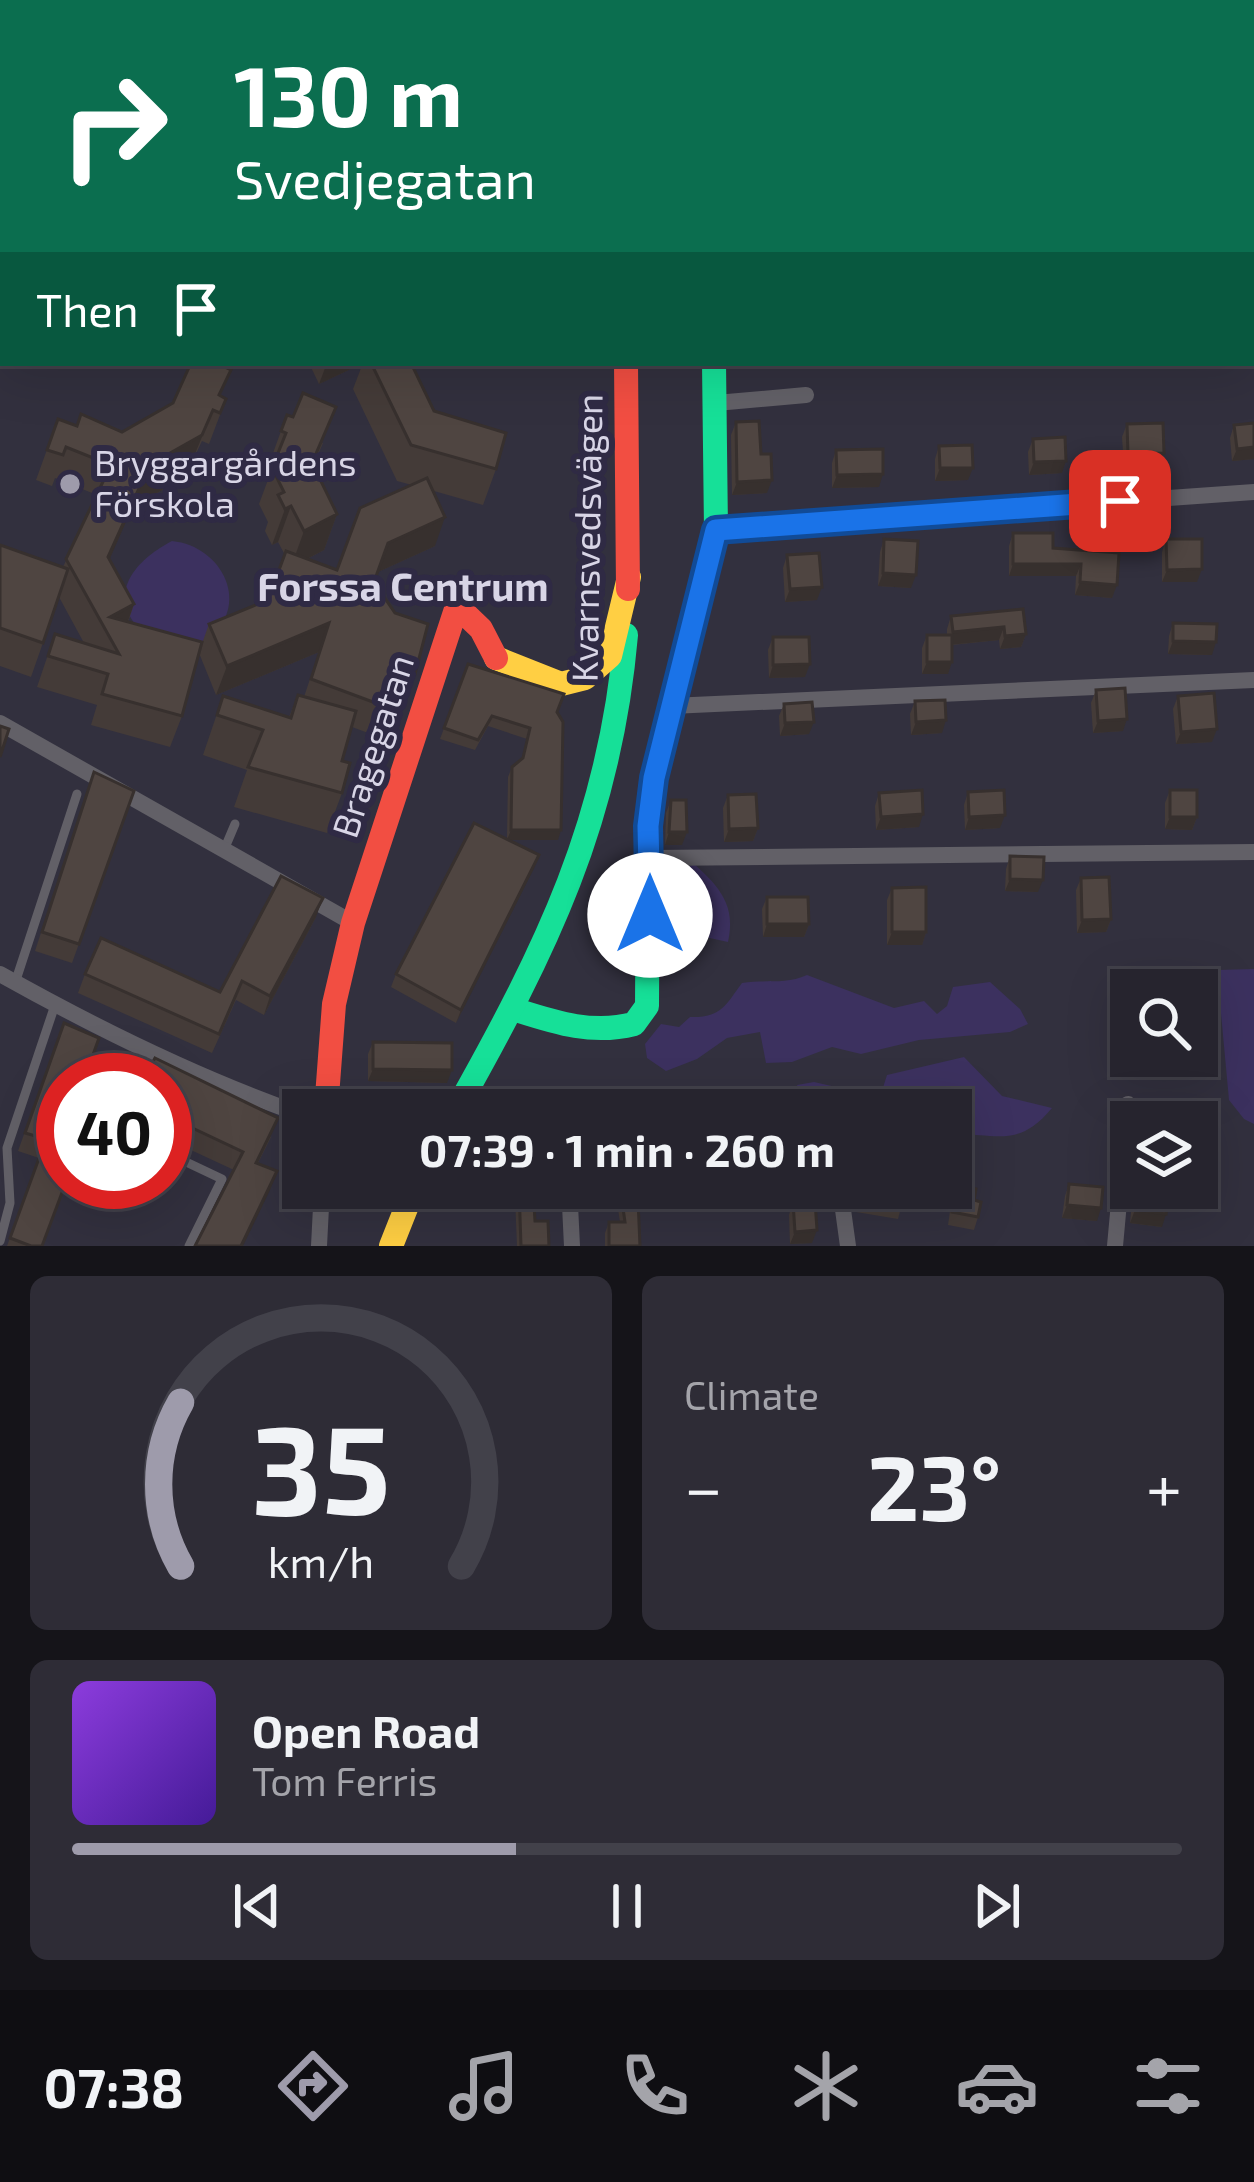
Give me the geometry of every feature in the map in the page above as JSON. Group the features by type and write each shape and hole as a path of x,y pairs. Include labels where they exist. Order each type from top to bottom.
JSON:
{"street":[{"name":"Kvarnsvedsvägen","path":"468,1089 513,1009 574,878 598,809 622,694 628,577 626,366"},
{"path":"513,1009 564,1026 600,1030 634,1024 650,994 648,826 670,706 716,530 714,366"},
{"path":"716,403 806,395"},
{"path":"716,530 1254,492"},
{"name":"Bragegatan","path":"328,1089 334,1004 353,923 458,606 481,629 494,657 561,684 585,677 610,656 628,577"},
{"path":"670,706 1254,680"},
{"path":"0,723 353,923"},
{"path":"651,858 1254,852"},
{"path":"8,979 140,1049 282,1108"},
{"path":"319,1246 321,1209"},
{"path":"392,1246 406,1209"},
{"path":"570,1209 572,1246"},
{"path":"844,1209 848,1246"},
{"path":"1115,1246 1118,1209"}],"lane":[{"path":"8,979 77,794"},
{"path":"224,850 235,824"},
{"path":"0,1241 10,1203 7,1148 56,1005"},
{"path":"138,1053 140,1049"},
{"path":"189,1246 222,1179 192,1165"}],"shaded area":[{"path":"172,541 190,545 218,566 229,595 220,626 203,642 177,650 140,629 125,599 126,587 139,565"},
{"path":"694,864 724,898 730,918 728,942 682,932 677,888 684,869"},
{"path":"1254,969 1254,1124 1229,1100 1218,970"},
{"path":"807,975 894,1008 924,1001 937,1014 947,1006 953,987 990,982 1020,1009 1028,1024 1010,1032 919,1040 861,1054 832,1047 792,1062 766,1063 760,1032 727,1038 697,1059 666,1071 647,1058 645,1044 661,1024 679,1027 690,1017 716,1013 742,983"},
{"path":"964,1057 1002,1096 1052,1108 1017,1134 972,1135 972,1089 883,1089 887,1075"},
{"path":"814,1082 845,1089 799,1089 797,1085"}],"building":[{"path":"190,366 231,370 219,395 226,399 220,413 213,410 202,435 170,453 173,459 137,481 140,486 108,557 134,604 110,617 202,642 182,716 102,694 108,674 48,656 55,634 119,654 66,559 111,465 66,447 63,455 47,450 58,419 77,426 81,414 122,432 173,403"},
{"path":"372,366 412,366 434,411 506,433 496,469 411,445"},
{"path":"303,393 336,407 312,463 337,514 304,531 291,506 285,509 278,495 284,492 272,468 286,433 281,431 287,415 293,417"},
{"path":"759,421 761,454 771,454 772,480 737,482 736,422"},
{"path":"1163,423 1164,453 1128,454 1127,424"},
{"path":"1254,423 1254,447 1237,449 1234,425"},
{"path":"1065,437 1066,461 1034,462 1033,439"},
{"path":"972,445 973,468 940,468 939,446"},
{"path":"883,449 883,474 837,475 836,450"},
{"path":"427,478 445,517 388,543 370,593 384,597 395,613 428,624 415,674 394,667 381,705 311,679 329,623 227,666 209,624 268,600 286,551 337,570 360,508"},
{"path":"1013,533 1053,533 1053,548 1119,553 1117,585 1080,582 1081,564 1013,564"},
{"path":"884,539 918,541 916,575 883,573"},
{"path":"1166,539 1202,539 1202,569 1167,570"},
{"path":"0,545 68,569 43,643 0,628"},
{"path":"819,553 822,587 790,589 787,555"},
{"path":"1023,609 1026,634 1005,636 1004,627 953,632 951,616"},
{"path":"1173,623 1217,624 1216,642 1173,641"},
{"path":"927,635 952,635 952,662 927,662"},
{"path":"773,637 809,637 810,664 773,665"},
{"path":"468,664 564,694 557,712 563,722 561,830 511,830 512,767 523,758 530,728 492,716 478,740 444,728"},
{"path":"1125,688 1127,719 1098,721 1096,690"},
{"path":"1214,693 1217,729 1181,732 1178,696"},
{"path":"298,695 356,711 342,761 350,763 342,793 248,767 263,730 217,715 223,696 291,718"},
{"path":"945,700 946,720 916,722 915,701"},
{"path":"812,702 814,722 785,723 784,704"},
{"path":"0,726 9,729 0,757"},
{"path":"94,772 134,791 79,944 42,932"},
{"path":"922,790 923,814 881,817 879,793"},
{"path":"1004,790 1005,815 969,817 968,792"},
{"path":"1170,790 1197,790 1197,817 1170,817"},
{"path":"756,794 758,828 729,829 728,795"},
{"path":"671,800 686,800 687,832 669,832"},
{"path":"474,823 539,855 461,1010 396,974"},
{"path":"1010,856 1044,857 1043,880 1010,879"},
{"path":"281,876 323,898 270,996 242,981 219,1034 85,974 101,938 220,992"},
{"path":"1109,877 1111,919 1082,920 1081,878"},
{"path":"926,887 926,932 892,932 892,888"},
{"path":"767,897 808,897 809,924 767,924"},
{"path":"64,1023 99,1038 94,1053 53,1053"},
{"path":"373,1042 452,1043 452,1070 373,1069"},
{"path":"192,1076 278,1118 256,1163 277,1171 241,1246 195,1246 243,1152 192,1128"},
{"path":"36,1102 36,1136 25,1133"},
{"path":"36,1166 36,1209 56,1209 42,1246 10,1238"},
{"path":"1069,1184 1103,1187 1101,1208 1067,1205"},
{"path":"972,1188 976,1189 974,1200 981,1202 978,1217 952,1212 972,1209"},
{"path":"520,1209 534,1209 535,1221 548,1221 549,1246 521,1246"},
{"path":"623,1209 638,1209 640,1246 609,1246 609,1222 625,1222"},
{"path":"793,1209 816,1209 817,1230 795,1232"},
{"path":"1135,1209 1167,1209 1166,1214"}],"traffic: fast":[{"path":"513,1009 603,1028 634,1024 647,1006 648,826 654,778 716,530 714,366"},
{"path":"467,1089 545,938 589,825 618,702 626,635"}],"traffic: slow":[{"path":"496,658 561,684 585,678 610,656 629,577"},
{"path":"391,1246 406,1209"}],"traffic: jam":[{"path":"626,366 628,589"},
{"path":"328,1089 334,1004 353,923 457,606 481,629 496,658"}],"place":[{"name":"Bryggargårdens Förskola","path":"70,484"}],"district":[{"name":"Forssa Centrum","path":"403,587"}],"route":[{"path":"650,915 648,826 661,737 716,530 1120,501"}]}
